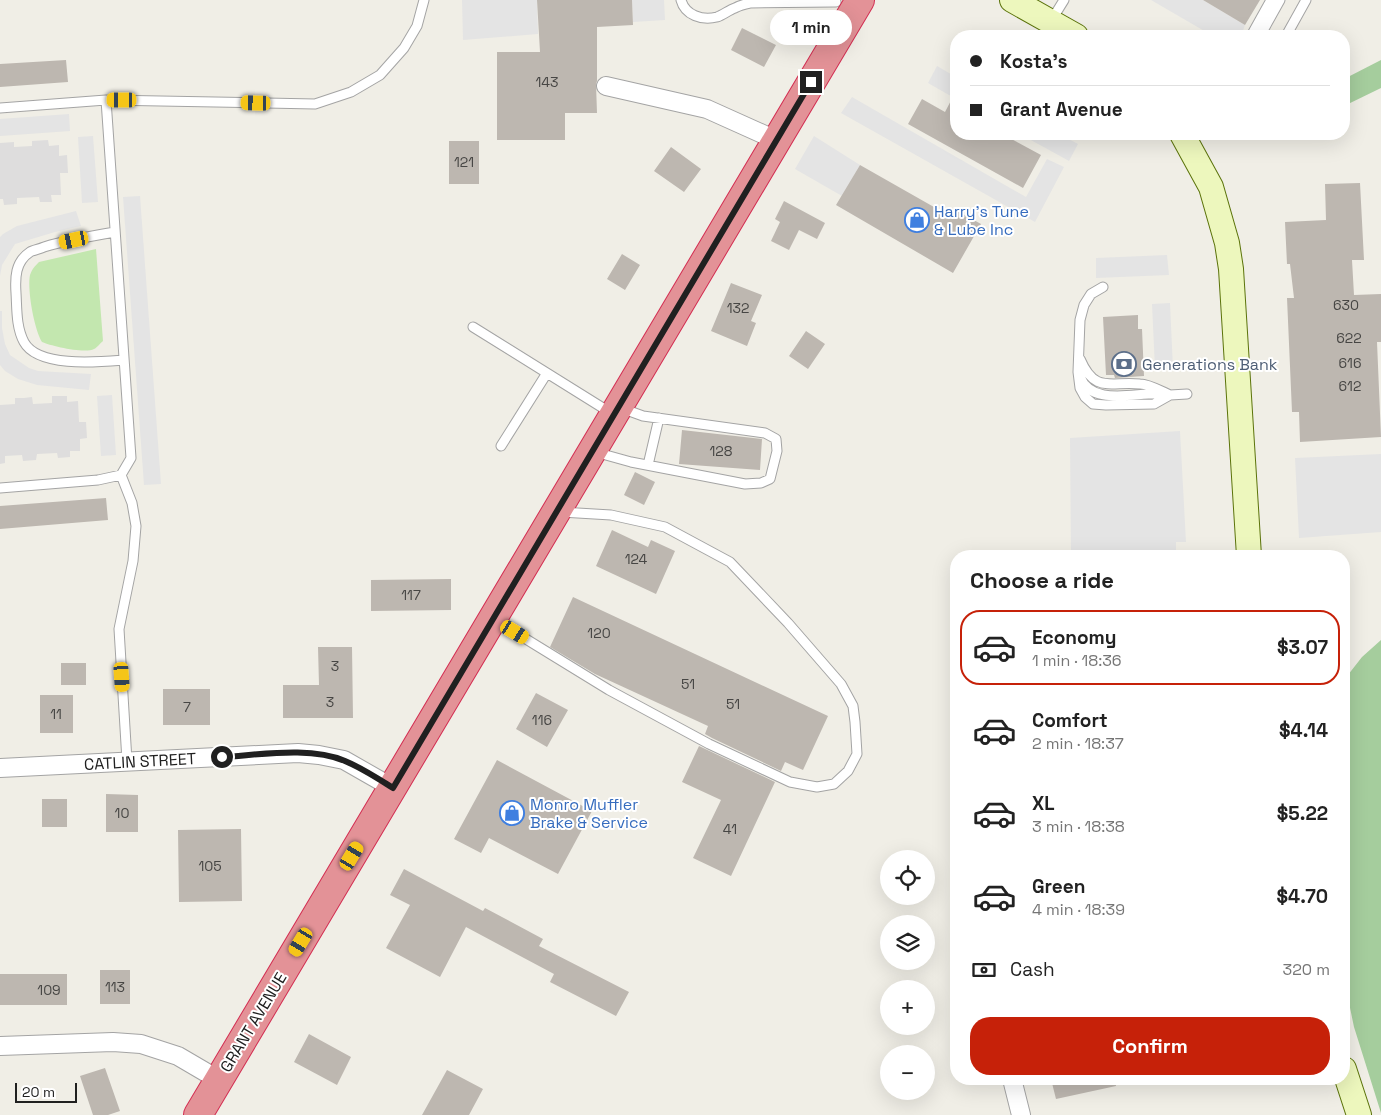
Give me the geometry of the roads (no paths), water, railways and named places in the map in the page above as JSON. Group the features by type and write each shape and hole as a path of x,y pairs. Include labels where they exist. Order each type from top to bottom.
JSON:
{"highway":[{"name":"GRANT AVENUE","path":"198,1115 776,140 848,1"}],"street":[{"path":"1012,0 1065,30"},
{"path":"606,86 707,109 776,140"},
{"path":"1185,140 1211,187 1227,243 1231,269 1248,550"},
{"name":"CATLIN STREET","path":"0,768 298,753 344,760 393,788"},
{"path":"0,1046 113,1042 141,1044 178,1056 219,1080"},
{"path":"1014,1085 1021,1115"},
{"path":"1349,1085 1359,1115"}],"lane":[{"path":"0,108 106,100 315,104 351,92 380,75 404,48 417,26 424,0"},
{"path":"681,0 683,7 692,15 704,17 717,17 738,6 750,3 848,1"},
{"path":"1051,22 1064,0"},
{"path":"1254,30 1271,0"},
{"path":"1263,30 1280,0"},
{"path":"1289,30 1306,0"},
{"path":"0,488 98,480 121,475 131,458 106,100"},
{"path":"115,232 60,243 30,252 19,263 15,277 17,307 19,330 25,344 36,354 59,360 94,363 124,360"},
{"path":"1103,288 1091,294 1084,305 1080,320 1078,372 1080,388 1085,397 1093,404 1154,404 1170,395"},
{"path":"473,327 547,373 616,411 765,433 776,439 776,451 770,479 761,483 745,484 592,452"},
{"path":"1079,356 1085,370 1104,385 1142,384 1170,395 1187,394"},
{"path":"501,446 547,373"},
{"path":"648,465 659,418"},
{"path":"121,475 132,502 136,526 134,561 119,629 127,762"},
{"path":"493,619 609,690 709,744 790,782 817,787 834,784 848,772 857,754 853,706 841,684 788,623 730,562 665,527 611,515 556,512"}],"place":[{"name":"Harry's Tune & Lube Inc","path":"917,220"},
{"name":"Generations Bank","path":"1124,364"},
{"name":"Monro Muffler Brake & Service","path":"512,813"}]}
